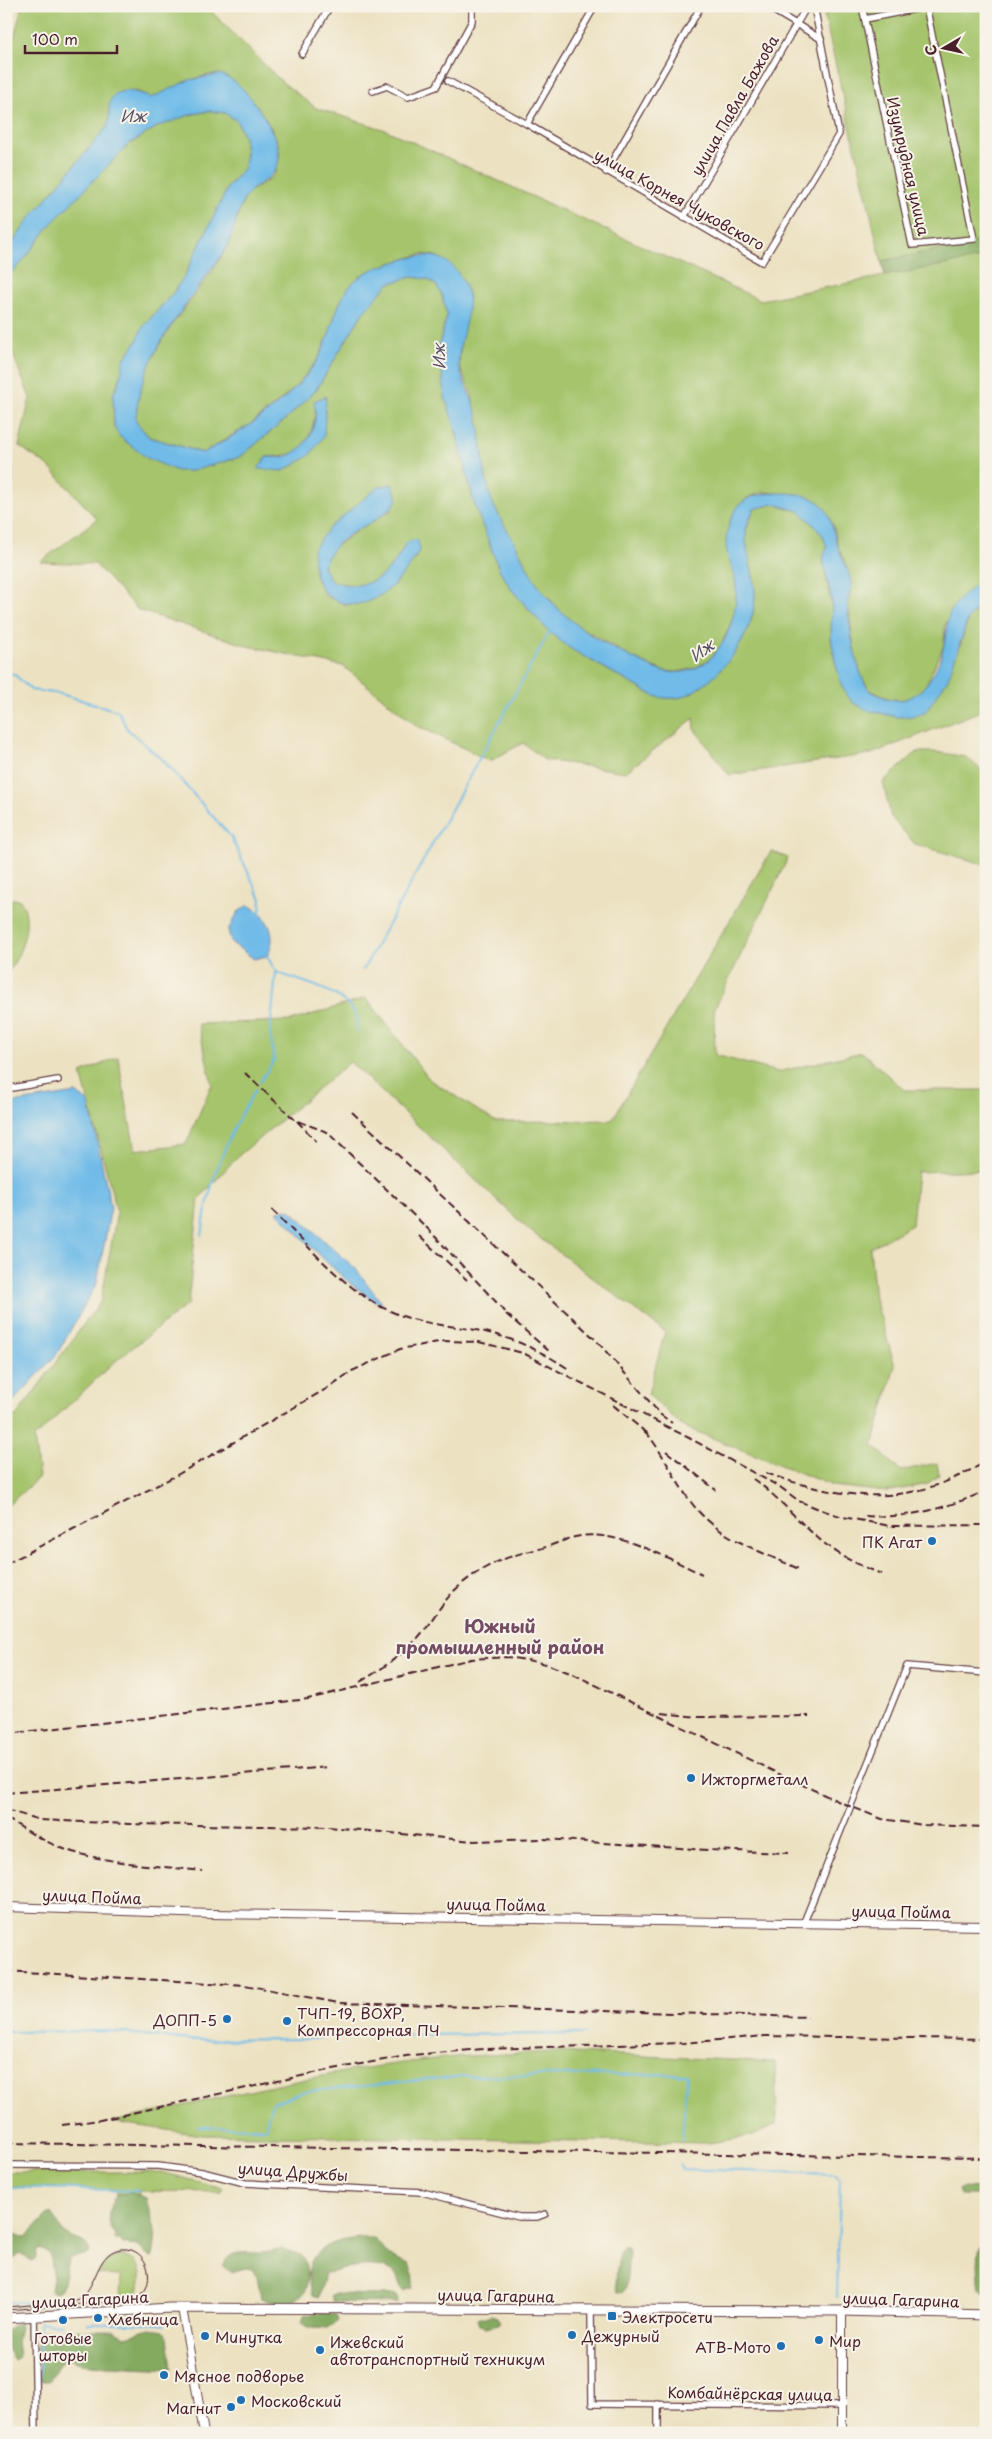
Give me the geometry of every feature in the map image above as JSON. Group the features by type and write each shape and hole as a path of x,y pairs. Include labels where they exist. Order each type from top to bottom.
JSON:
{"main road":[{"name":"улица Пойма","path":"6,1907 210,1914 986,1926"},
{"name":"улица Гагарина","path":"6,2318 182,2308 842,2311 986,2315"},
{"path":"182,2308 204,2433"},
{"path":"842,2311 842,2433"}],"street":[{"path":"302,54 330,6"},
{"path":"373,91 387,86 408,97 436,87 472,21 472,6"},
{"path":"527,124 595,6"},
{"path":"606,172 701,6"},
{"path":"766,6 821,39"},
{"name":"улица Павла Бажова","path":"684,217 807,6"},
{"name":"улица Корнея Чуковского","path":"448,81 527,124 762,262 839,134 814,6"},
{"name":"Изумрудная улица","path":"862,6 912,245 974,240 928,6"},
{"path":"865,19 928,6"},
{"path":"6,1089 58,1080"},
{"path":"804,1922 907,1666 986,1673"},
{"name":"улица Дружбы","path":"6,2165 158,2166 202,2172 245,2182 422,2192 519,2217 537,2217 545,2214"},
{"name":"Комбайнёрская улица","path":"591,2310 592,2404 842,2406"},
{"path":"34,2315 36,2433"},
{"name":"Комбайнёрская улица","path":"658,2404 658,2433"}],"green space":[{"path":"22,6 206,6 282,82 316,108 386,130 761,300 885,276 822,6 986,6 986,577 977,585 945,625 944,645 926,685 916,696 902,700 890,699 870,690 863,680 855,657 848,603 851,586 845,561 838,547 833,524 773,493 763,492 747,498 729,558 735,571 737,590 735,614 718,652 705,662 695,668 677,672 663,671 632,658 570,621 537,585 492,503 485,475 482,446 472,395 459,366 461,336 469,298 466,288 450,265 436,256 422,254 388,264 360,276 318,359 293,390 251,424 203,453 149,437 136,422 139,395 146,371 170,329 214,269 227,247 244,200 251,191 274,174 279,159 278,143 268,123 246,93 230,78 222,75 214,74 195,78 151,98 137,91 109,108 111,118 107,127 31,217 6,252 6,38 14,38"},
{"path":"210,111 225,113 237,121 244,136 246,153 244,168 228,187 185,275 174,292 142,328 137,341 124,359 120,379 113,395 114,427 120,437 206,467 240,457 285,420 316,390 362,314 388,283 411,277 427,279 436,285 442,295 447,315 439,345 445,397 455,427 475,506 499,569 512,590 550,632 571,649 654,696 677,698 689,694 702,686 727,662 748,629 752,617 755,592 746,531 754,509 774,504 799,511 823,536 827,547 823,560 833,613 831,638 842,687 913,716 959,650 968,619 974,612 986,606 986,709 871,754 729,775 695,730 694,718 626,772 545,760 523,743 490,761 416,725 343,666 248,646 138,610 95,564 40,562 97,519 48,466 19,446 30,398 14,357 6,351 6,278 42,233 122,151 152,130 188,115","holes":["316,411 309,456 266,457 288,454 302,447 307,441","392,510 362,527 333,548 323,566 331,581 358,585 382,576 398,558 406,543 420,548 415,559 395,584 347,605 326,596 316,578 329,528 349,513"]},
{"path":"986,240 986,257 885,276 882,261"},
{"path":"6,447 12,464 13,484 6,522"},
{"path":"917,752 936,752 966,757 985,773 986,865 915,844 891,817 883,782"},
{"path":"771,851 788,858 714,1010 715,1055 778,1072 862,1052 904,1090 986,1090 986,1170 917,1172 912,1225 870,1248 875,1299 895,1366 873,1445 900,1471 937,1463 939,1475 927,1484 887,1492 833,1486 682,1426 648,1394 665,1332 529,1230 350,1062 236,1158 199,1199 188,1304 112,1364 34,1438 39,1477 6,1507 6,1421 17,1415 101,1301 117,1212 81,1073 118,1057 135,1150 186,1144 212,1084 198,1024 291,1021 366,998 430,1080 496,1122 612,1120"},
{"path":"6,900 20,900 24,908 26,928 21,949 6,975"},
{"path":"554,2052 775,2062 777,2124 751,2136 709,2143 202,2135 112,2122 341,2072 452,2057"},
{"path":"6,2172 161,2172 223,2188 222,2192 139,2191 138,2240 115,2240 116,2190 6,2187"},
{"path":"961,2187 986,2188 986,2195 960,2195 958,2190"},
{"path":"131,2193 146,2198 155,2230 153,2256 150,2258 138,2246 122,2244 110,2227 110,2214 115,2197 117,2194"},
{"path":"52,2213 65,2234 83,2242 90,2251 89,2254 70,2258 66,2267 62,2288 56,2293 51,2291 53,2278 49,2253 40,2249 37,2251 35,2259 31,2261 20,2254 10,2262 6,2260 6,2229 17,2236 26,2237 47,2215"},
{"path":"361,2238 374,2238 388,2255 409,2264 414,2278 412,2288 403,2291 395,2273 389,2269 361,2266 340,2269 325,2274 319,2297 313,2295 309,2281 309,2269 312,2259 326,2246"},
{"path":"986,2238 986,2296 980,2290 978,2262 980,2248"},
{"path":"624,2247 627,2247 629,2252 626,2288 622,2293 618,2292 616,2275 618,2262"},
{"path":"283,2249 301,2256 307,2271 305,2290 301,2296 287,2303 270,2302 261,2298 257,2277 252,2269 245,2268 230,2272 223,2266 233,2254 264,2253"},
{"path":"122,2255 134,2261 138,2266 141,2277 138,2290 134,2296 120,2300 121,2276 98,2275 107,2260"},
{"path":"331,2295 396,2295 398,2300 397,2303 339,2302 333,2301"},
{"path":"322,2313 336,2315 338,2321 330,2326 320,2328 309,2327 301,2322 305,2316"},
{"path":"491,2315 497,2317 500,2322 499,2324 486,2327 480,2325 478,2319"},
{"path":"18,2322 20,2327 17,2340 19,2357 14,2360 6,2347 6,2330"},
{"path":"150,2329 165,2331 168,2337 172,2369 87,2365 68,2359 59,2364 49,2381 42,2381 37,2365 37,2335 43,2331 114,2330 126,2336"}],"water":[{"name":"Иж","path":"221,74 238,84 265,118 276,140 279,158 278,165 275,171 253,189 244,200 227,247 168,330 149,365 138,402 136,422 149,437 203,453 235,435 265,414 293,390 305,376 322,351 339,304 352,284 362,275 370,270 410,258 430,256 439,258 447,261 454,268 466,288 468,296 467,315 459,364 477,414 486,477 493,504 532,576 558,609 594,637 652,667 663,671 681,672 696,668 709,659 719,648 733,617 736,585 726,541 728,528 736,509 742,502 759,495 786,493 805,496 819,502 831,521 836,543 851,581 848,609 857,661 865,684 870,690 879,695 898,700 907,699 929,681 942,654 948,618 952,609 964,595 986,577 986,606 974,612 968,619 948,679 925,712 913,716 897,717 867,710 852,702 842,687 835,661 831,638 832,602 823,559 827,547 823,536 799,511 774,504 754,509 746,531 755,592 752,617 748,629 735,652 718,672 689,694 678,698 654,696 571,649 549,632 512,590 499,569 475,506 455,427 445,397 439,345 447,315 442,295 436,285 427,279 411,277 388,284 362,314 316,390 285,420 240,457 192,471 177,471 147,458 120,437 114,427 113,395 120,379 124,359 137,341 142,328 174,292 185,275 228,187 244,168 246,153 244,136 237,121 225,113 210,111 192,114 157,127 129,144 51,224 19,266 6,278 6,252 31,217 107,127 109,108 114,95 119,92 132,91 151,98 189,80"},
{"path":"326,396 324,436 309,456 283,471 258,469 266,457 288,456 303,446 314,425 314,401"},
{"path":"392,484 398,499 392,507 376,520 348,535 332,551 323,566 331,581 358,585 382,576 398,558 406,543 417,539 420,548 406,570 387,591 363,603 350,604 337,601 330,597 320,586 315,572 313,549 329,528 378,487"},
{"path":"248,905 266,920 272,934 272,941 267,956 254,959 232,943 228,931 238,912"},
{"path":"76,1093 89,1103 111,1207 97,1283 57,1354 6,1409 6,1104"},
{"path":"284,1209 290,1210 356,1269 381,1302 380,1304 352,1284 313,1249 277,1212"}],"waterway":[{"path":"363,970 549,632"},
{"path":"6,671 15,675 31,690 61,694 118,711 127,729 164,761 231,837 261,899 260,914"},
{"path":"267,956 276,972 321,988 343,1000 357,1018 358,1034"},
{"path":"260,1082 274,1060 270,1033 276,972"},
{"path":"202,1235 209,1197 221,1159 228,1141 256,1089"},
{"path":"6,2032 109,2031 190,2040 314,2039 370,2027 395,2035 585,2034"},
{"path":"198,2127 265,2128 272,2103 303,2092 464,2076 687,2074 682,2139"},
{"path":"680,2165 682,2169 835,2174 840,2181 837,2297"},
{"path":"6,2187 139,2191"},
{"path":"9,2302 39,2303"},
{"path":"39,2319 40,2381"},
{"path":"40,2323 62,2324"},
{"path":"88,2324 164,2324"}],"tram line":[{"path":"6,2307 70,2302 79,2298 86,2292 105,2258 112,2252 121,2249 131,2250 139,2254 148,2269 147,2287 142,2295 134,2300 6,2310"}],"railway":[{"path":"245,1073 295,1120 327,1132 428,1229 511,1318"},
{"path":"352,1112 596,1340 661,1415 672,1423"},
{"path":"297,1121 316,1141"},
{"path":"272,1210 327,1266 373,1302 411,1319 476,1330 513,1340 537,1350 570,1370"},
{"path":"419,1236 467,1280"},
{"path":"506,1314 550,1352"},
{"path":"6,1564 177,1475 326,1389 352,1371 400,1349 444,1341 479,1342 523,1353 689,1438 780,1487 799,1501 819,1509 843,1517 890,1526 986,1525"},
{"path":"613,1405 650,1436"},
{"path":"645,1431 693,1505 711,1524 748,1546 801,1570"},
{"path":"666,1451 716,1490"},
{"path":"766,1473 807,1486 849,1494 892,1495 934,1486 986,1462"},
{"path":"753,1479 828,1546 854,1562 882,1574"},
{"path":"865,1516 897,1516 927,1511 986,1491"},
{"path":"360,1682 389,1663 415,1641 449,1596 464,1582 483,1569 515,1555 544,1548 575,1537 591,1535 607,1537 640,1546 702,1574"},
{"path":"6,1734 308,1699 471,1659 507,1657 546,1664 573,1674 779,1774 882,1819 924,1825 986,1827"},
{"path":"662,1713 698,1717 809,1716"},
{"path":"6,1793 329,1767"},
{"path":"6,1810 40,1820 128,1824 329,1827 474,1841 544,1839 708,1850 789,1853"},
{"path":"6,1818 49,1842 79,1854 132,1863 202,1871"},
{"path":"6,1971 245,1985 339,2003 808,2017"},
{"path":"62,2125 100,2120 333,2069 412,2055 484,2049 683,2043 765,2036 986,2039"},
{"path":"6,2143 986,2158"}],"place":[{"name":"ПК Агат","path":"932,1541"},
{"name":"Ижторгметалл","path":"691,1778"},
{"name":"ДОПП-5","path":"227,2019"},
{"name":"ТЧП-19, ВОХР, Компрессорная ПЧ","path":"287,2021"},
{"name":"Электросети","path":"612,2316"},
{"name":"Хлебница","path":"98,2318"},
{"name":"Готовые шторы","path":"63,2320"},
{"name":"Дежурный","path":"572,2335"},
{"name":"Минутка","path":"205,2336"},
{"name":"Мир","path":"819,2340"},
{"name":"АТВ-Мото","path":"781,2346"},
{"name":"Ижевский автотранспортный техникум","path":"320,2350"},
{"name":"Мясное подворье","path":"164,2375"},
{"name":"Московский","path":"241,2400"},
{"name":"Магнит","path":"231,2407"}],"district":[{"name":"Южный промышленный район","path":"500,1635"}]}
